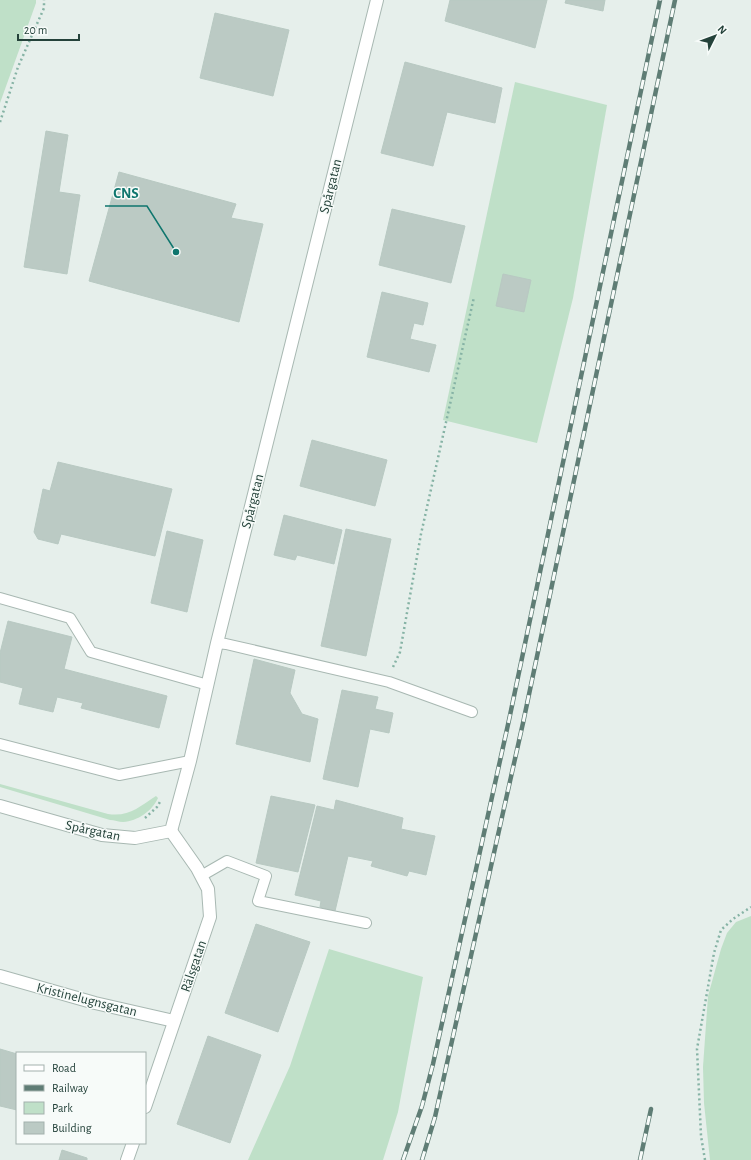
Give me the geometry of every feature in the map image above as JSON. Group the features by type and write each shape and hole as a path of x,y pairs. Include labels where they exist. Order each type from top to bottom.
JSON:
{"street":[{"name":"Spårgatan","path":"0,806 102,835 135,838 171,831 190,761 217,643 377,0"},
{"name":"Rälsgatan","path":"146,1104 210,917 208,889 171,831"},
{"name":"Kristinelugnsgatan","path":"0,976 95,1003 174,1021"},
{"path":"127,1160 133,1144"}],"lane":[{"path":"0,598 70,618 91,652 208,685"},
{"path":"217,643 389,682 472,712"},
{"path":"0,744 119,775 190,761"},
{"path":"201,876 226,861 266,876 258,901 366,923"}],"path":[{"path":"0,122 18,67 44,8 44,0"},
{"path":"389,682 400,652 421,534 474,297"},
{"path":"140,822 150,815 165,794 180,797"},
{"path":"705,1160 701,1136 697,1049 714,953 721,930 733,919 751,907"}],"green space":[{"path":"0,0 36,0 36,3 0,103"},
{"path":"515,82 607,105 573,298 537,443 443,420"},
{"path":"0,784 115,815 128,813 156,796 158,798 152,807 144,814 134,820 121,822 0,787"},
{"path":"751,916 751,1160 710,1160 704,1103 703,1067 708,996 727,933 736,922"},
{"path":"329,949 423,977 398,1112 383,1160 248,1160 290,1066"}],"building":[{"path":"450,0 547,0 535,48 445,21"},
{"path":"566,0 605,0 603,11 565,3"},
{"path":"215,13 289,30 273,96 200,78"},
{"path":"405,62 502,88 495,123 447,112 433,166 381,153"},
{"path":"46,131 68,135 59,192 80,195 67,274 24,267"},
{"path":"119,172 236,204 231,218 263,224 239,322 89,281"},
{"path":"392,209 465,226 451,283 379,265"},
{"path":"503,274 531,280 524,312 496,306"},
{"path":"382,292 428,303 423,325 414,323 410,339 436,345 429,372 367,357"},
{"path":"312,440 387,460 375,506 300,486"},
{"path":"58,462 172,489 155,556 61,534 58,544 38,539 34,532 43,489 50,491"},
{"path":"284,515 342,530 334,564 297,555 295,560 274,555"},
{"path":"346,529 391,539 366,656 321,646"},
{"path":"167,531 203,540 187,612 151,603"},
{"path":"8,621 72,637 64,669 167,696 159,728 81,708 83,703 57,697 53,712 19,704 23,688 0,682 0,653"},
{"path":"254,659 295,670 290,693 302,714 318,719 310,762 236,744"},
{"path":"342,690 378,697 375,709 393,713 389,733 370,729 358,787 323,779"},
{"path":"271,796 315,805 298,872 256,863"},
{"path":"336,800 403,818 401,829 435,836 426,875 409,871 407,876 371,866 373,861 348,856 335,911 320,907 321,901 295,895 317,806 334,810"},
{"path":"256,924 310,942 278,1032 225,1013"},
{"path":"208,1036 261,1055 230,1143 177,1124"},
{"path":"0,1049 16,1054 16,1110 0,1106"},
{"path":"62,1150 87,1158 87,1160 59,1160"}],"railway":[{"path":"403,1160 422,1106 433,1064 509,720 660,0"},
{"path":"422,1160 435,1117 523,723 675,0"},
{"path":"640,1160 651,1109"}],"place":[{"name":"CNS","path":"176,252"}]}
